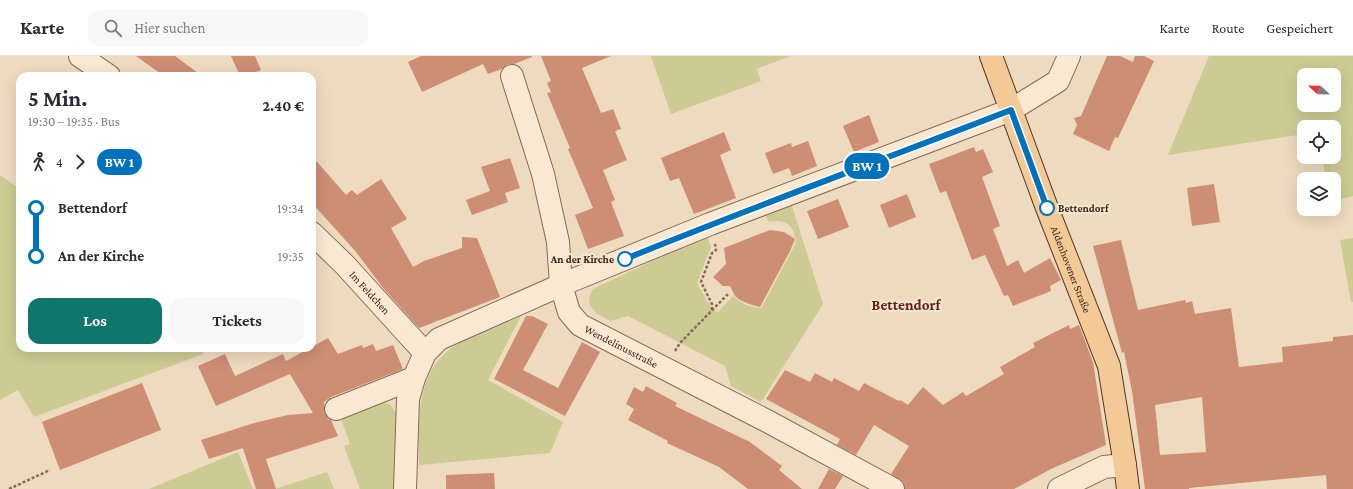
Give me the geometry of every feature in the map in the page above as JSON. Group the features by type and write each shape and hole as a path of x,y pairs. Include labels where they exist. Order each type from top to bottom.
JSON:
{"main road":[{"name":"Aldenhovener Straße","path":"991,56 1047,208 1109,366 1128,489"}],"street":[{"path":"80,56 103,72"},
{"path":"404,489 408,399 414,378 426,353 439,339 561,285 710,224 888,158 1011,110 1058,81 1069,56"},
{"name":"Wendelinusstraße","path":"512,76 543,174 558,242 561,285 569,312 580,326 767,421 893,489"},
{"name":"Im Feldchen","path":"316,237 345,265 426,353"},
{"path":"336,409 414,378"},
{"path":"1059,489 1104,467 1125,465"}],"path":[{"path":"710,224 716,250 712,253 701,282 712,304 712,310"},
{"path":"666,369 680,343 729,294"},
{"path":"9,489 50,470"}],"shaded area":[{"path":"651,56 791,56 757,69 761,81 671,114"},
{"path":"1209,56 1353,56 1353,196 1341,199 1341,172 1325,172 1323,164 1341,164 1341,120 1297,120 1297,135 1168,155"},
{"path":"0,175 16,186 16,352 202,352 203,354 34,417 18,390 0,400"},
{"path":"792,206 823,304 761,402 731,386 725,366 628,316 610,321 592,309 589,300 593,289 707,235 711,247 697,283 708,303 717,313 733,296 746,305 761,308 796,243 792,228 785,222 769,222 766,216"},
{"path":"1353,238 1353,302 1351,302 1340,240"},
{"path":"521,316 488,380 563,422 550,453 419,465 419,432 422,399 426,383 432,369 442,356 458,344"},
{"path":"382,401 391,405 396,413 395,489 360,489 344,446 350,444 341,419"},
{"path":"238,452 253,489 149,489"},
{"path":"327,472 334,489 275,489"}],"building":[{"path":"136,56 175,56 197,72 158,72"},
{"path":"231,56 255,56 261,70 256,72 238,72"},
{"path":"421,56 532,57 514,64 508,64 502,69 488,74 483,64 422,92 408,62"},
{"path":"541,56 611,56 582,68 601,113 613,109 621,129 615,131 627,160 603,170 615,200 611,202 624,236 588,249 575,215 593,208 568,149 570,148 547,93 551,92 547,83 551,81"},
{"path":"1107,56 1120,56 1133,62 1135,56 1144,56 1154,61 1118,138 1115,137 1109,151 1073,134 1077,125 1074,118 1081,116"},
{"path":"869,115 879,142 854,152 843,126"},
{"path":"724,132 731,150 720,155 736,198 694,214 679,178 670,181 661,158"},
{"path":"808,141 817,166 792,176 789,168 773,174 765,153 791,143 792,147"},
{"path":"974,147 976,152 983,149 993,172 982,177 1000,226 993,229 1007,266 1018,260 1024,273 1050,258 1061,280 1050,286 1051,291 1013,306 1008,295 1004,296 985,255 972,260 946,191 940,193 929,164"},
{"path":"510,158 520,188 505,193 508,202 472,215 466,200 490,191 481,167"},
{"path":"316,161 346,195 352,190 357,195 381,179 407,219 391,228 413,267 424,261 462,248 462,237 477,238 500,297 419,328 384,289 356,252 316,207"},
{"path":"1214,184 1220,222 1192,226 1187,188"},
{"path":"907,194 916,217 889,228 880,205"},
{"path":"838,199 849,227 818,239 807,211"},
{"path":"770,230 784,232 795,239 760,307 740,300 735,296 730,286 723,286 713,277 726,264 724,248"},
{"path":"1121,240 1138,310 1185,300 1186,303 1192,301 1195,314 1231,308 1239,367 1283,362 1282,347 1333,341 1333,337 1353,335 1353,489 1327,489 1326,475 1189,489 1145,489 1132,391 1124,352 1122,353 1093,246","holes":["1202,397 1206,452 1160,455 1155,405"]},
{"path":"526,316 532,316 548,324 523,370 558,388 582,342 600,352 565,416 494,379"},
{"path":"1069,325 1070,329 1079,325 1093,362 1106,445 1051,469 1014,489 905,489 903,482 891,474 909,446 874,425 856,455 837,445 840,439 766,399 785,370 810,382 815,373 832,382 834,378 859,391 864,383 908,405 923,387 943,405 963,392 966,396 1004,374 1000,367 1035,347 1033,343"},
{"path":"328,338 338,354 362,345 363,348 373,344 376,351 393,345 403,369 331,397 324,402 325,414 328,419 331,420 338,436 266,459 276,489 256,489 243,448 209,459 201,440 254,423 288,415 313,413 290,374 216,406 198,366 225,354 235,376 283,354 286,361 302,352 316,352 316,345"},
{"path":"142,383 161,430 60,470 42,422"},
{"path":"646,386 677,403 675,406 750,442 782,466 779,470 802,489 748,489 719,467 667,443 668,441 628,420 634,409 626,404 634,387 643,392"},
{"path":"829,469 843,476 835,489 818,489"},
{"path":"494,473 495,489 446,489 446,475"}],"bus line":[{"path":"625,259 710,224 888,158 1011,110 1047,208"}],"place":[{"name":"Bettendorf","path":"1047,208"},
{"name":"An der Kirche","path":"625,259"}],"district":[{"name":"Bettendorf","path":"906,305"}]}
